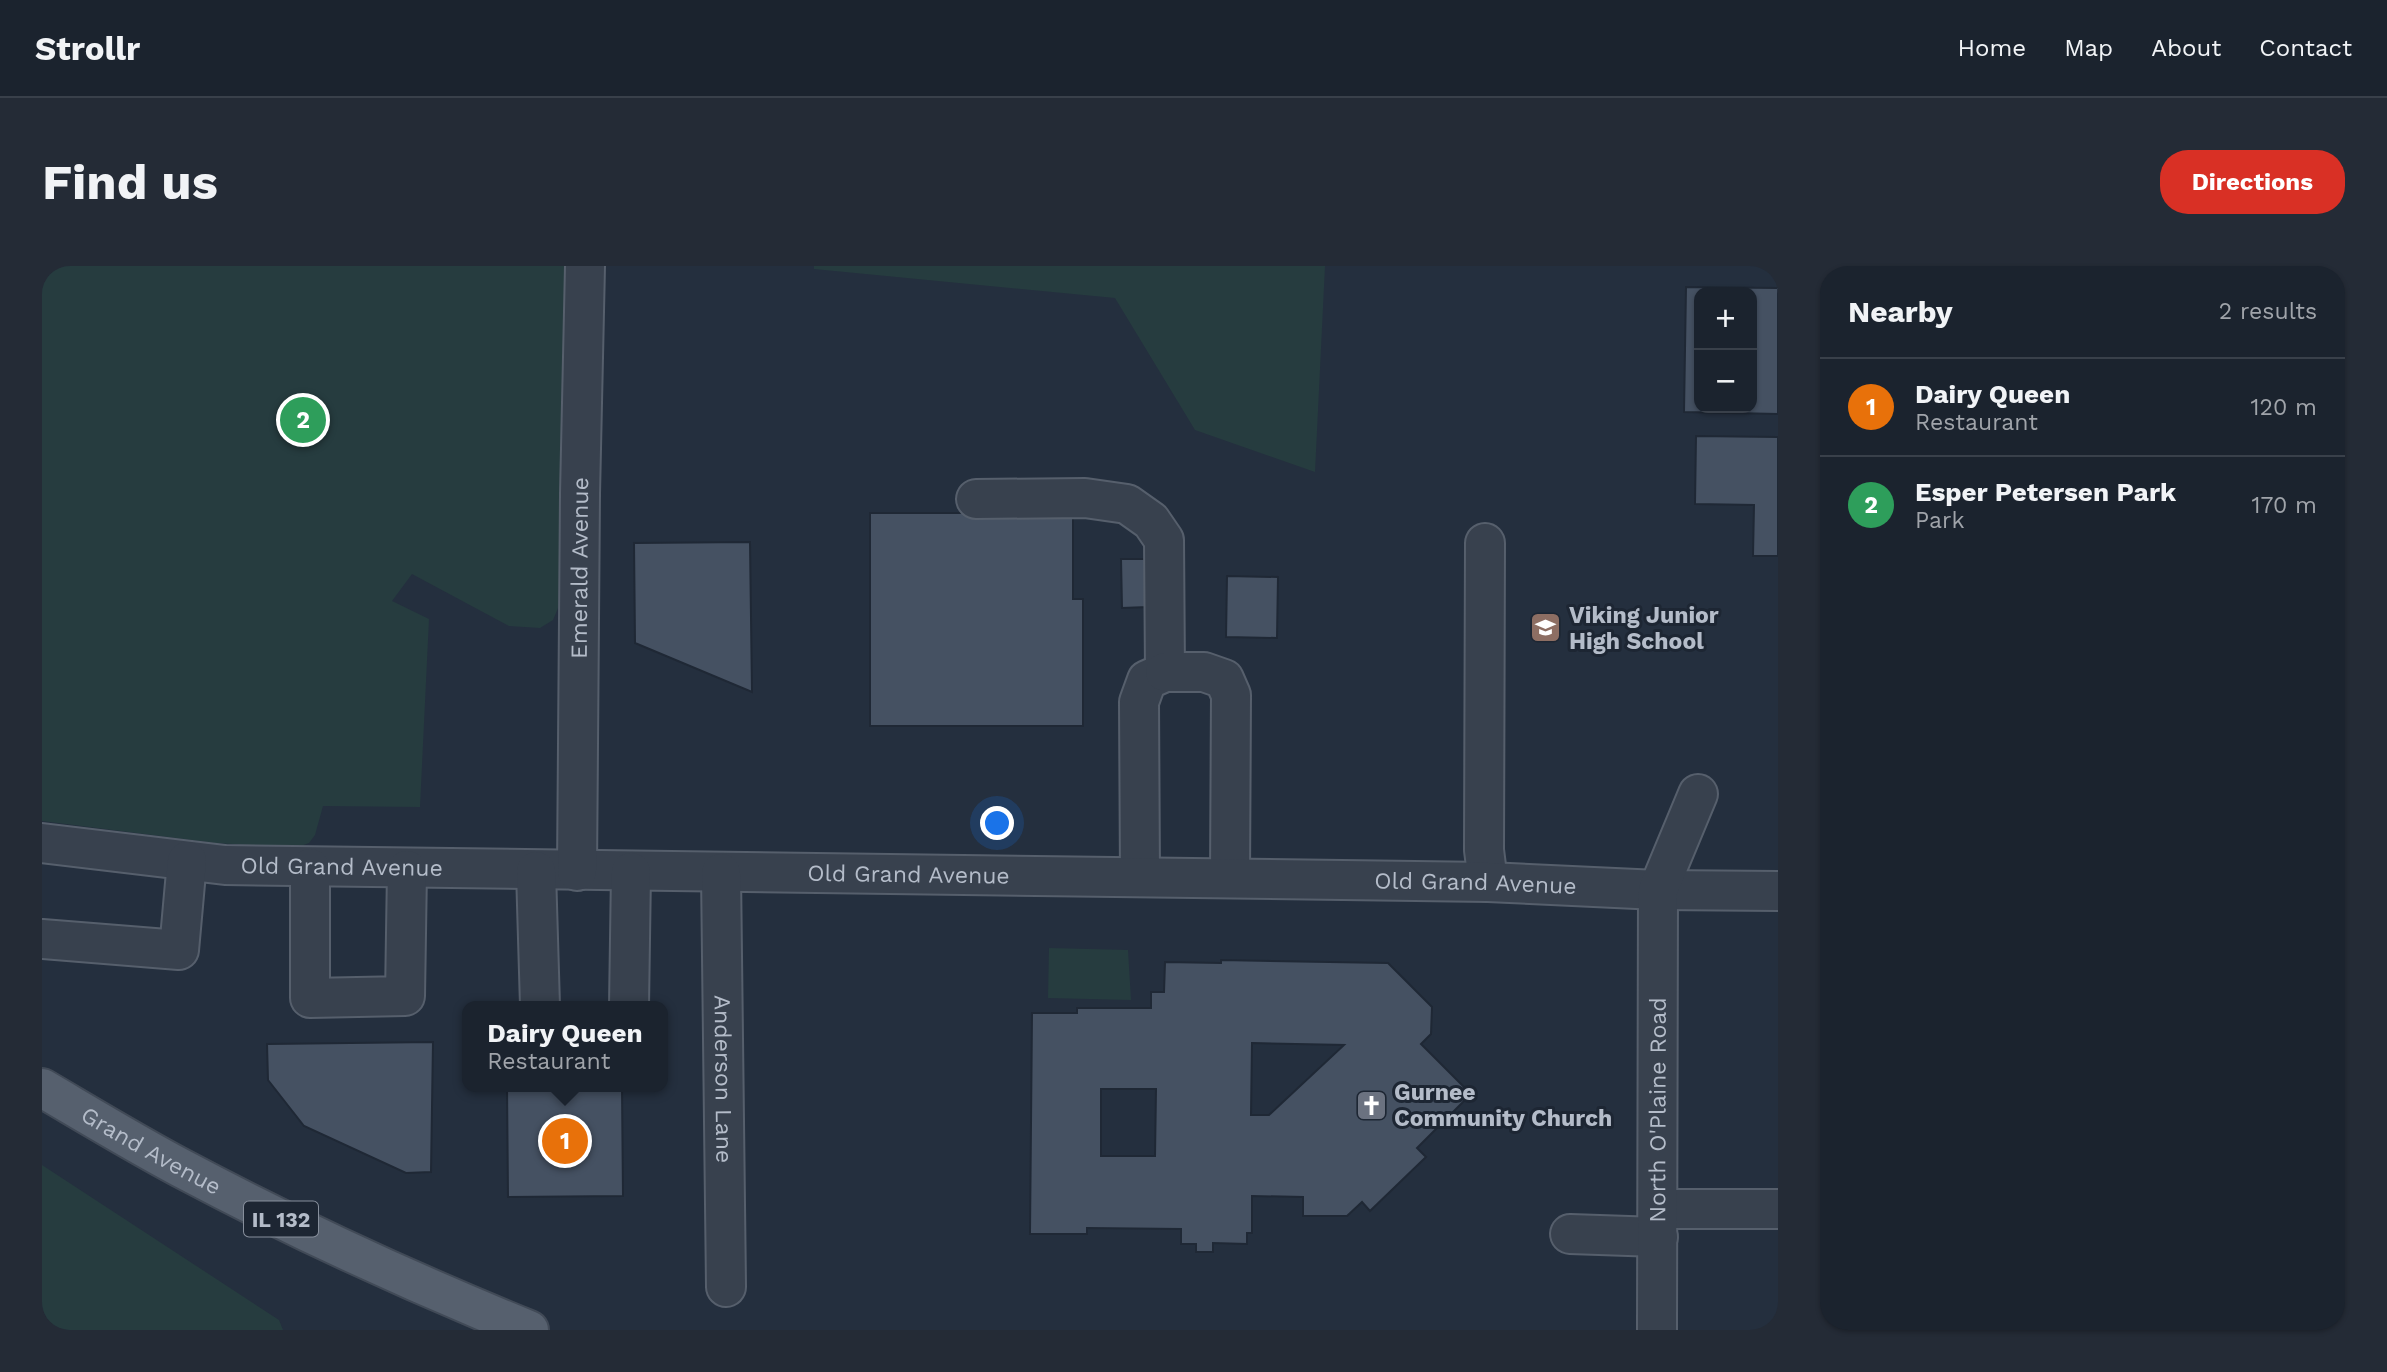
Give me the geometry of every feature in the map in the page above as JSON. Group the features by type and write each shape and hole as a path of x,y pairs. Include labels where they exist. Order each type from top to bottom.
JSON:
{"main road":[{"name":"Grand Avenue","path":"42,1088 180,1168 269,1213 366,1260 529,1330"}],"street":[{"name":"Emerald Avenue","path":"577,871 585,266"},
{"path":"976,499 1086,498 1127,504 1151,521 1164,540 1165,672"},
{"path":"1485,543 1484,850 1488,882"},
{"path":"1140,877 1139,702 1147,680 1165,672 1204,672 1224,679 1231,695 1230,878"},
{"path":"1658,890 1698,794"},
{"name":"Old Grand Avenue","path":"42,843 225,866 1488,882 1658,890 1778,891"},
{"path":"42,939 179,950 187,861"},
{"path":"310,867 310,998 405,996 407,870"},
{"path":"536,871 540,1001"},
{"path":"629,1001 631,872"},
{"name":"Anderson Lane","path":"721,873 726,1287"},
{"name":"North O'Plaine Road","path":"1657,1330 1658,890"},
{"path":"1570,1234 1778,1209"}],"green space":[{"path":"42,266 566,266 561,601 553,620 540,628 509,626 412,574 392,601 429,619 420,807 323,806 315,835 309,843 295,848 215,843 42,821"},
{"path":"814,266 1325,266 1315,472 1195,430 1115,298 814,269"},
{"path":"1049,948 1128,950 1131,1000 1048,998"},
{"path":"42,1165 279,1320 283,1330 42,1330"}],"building":[{"path":"1686,287 1694,287 1694,412 1684,412"},
{"path":"1757,288 1778,288 1778,414 1731,413 1757,413"},
{"path":"1696,436 1778,437 1778,556 1753,556 1754,505 1695,504"},
{"path":"870,513 1073,513 1073,599 1083,599 1083,726 870,726"},
{"path":"750,542 752,692 635,643 634,543"},
{"path":"1121,559 1147,559 1148,607 1122,608"},
{"path":"1227,576 1278,577 1277,638 1226,637"},
{"name":"Gurnee Community Church","path":"1221,960 1388,963 1432,1007 1431,1034 1421,1044 1471,1094 1417,1148 1426,1157 1370,1211 1362,1202 1347,1216 1303,1216 1303,1197 1252,1196 1252,1233 1247,1233 1247,1244 1213,1243 1213,1252 1196,1252 1196,1244 1181,1244 1181,1229 1087,1228 1087,1234 1030,1234 1032,1013 1077,1013 1077,1008 1151,1008 1151,992 1164,992 1165,962 1221,963","holes":["1252,1043 1344,1045 1269,1115 1251,1115","1101,1089 1156,1089 1155,1156 1101,1156"]},
{"path":"433,1042 431,1172 406,1173 304,1126 268,1080 267,1044"},
{"path":"507,1092 622,1092 623,1196 508,1197"}],"place":[{"name":"Esper Petersen Park","path":"303,420"},
{"name":"Viking Junior High School","path":"1546,628"},
{"name":"Gurnee Community Church","path":"1371,1105"},
{"name":"Dairy Queen","path":"565,1141"}]}
